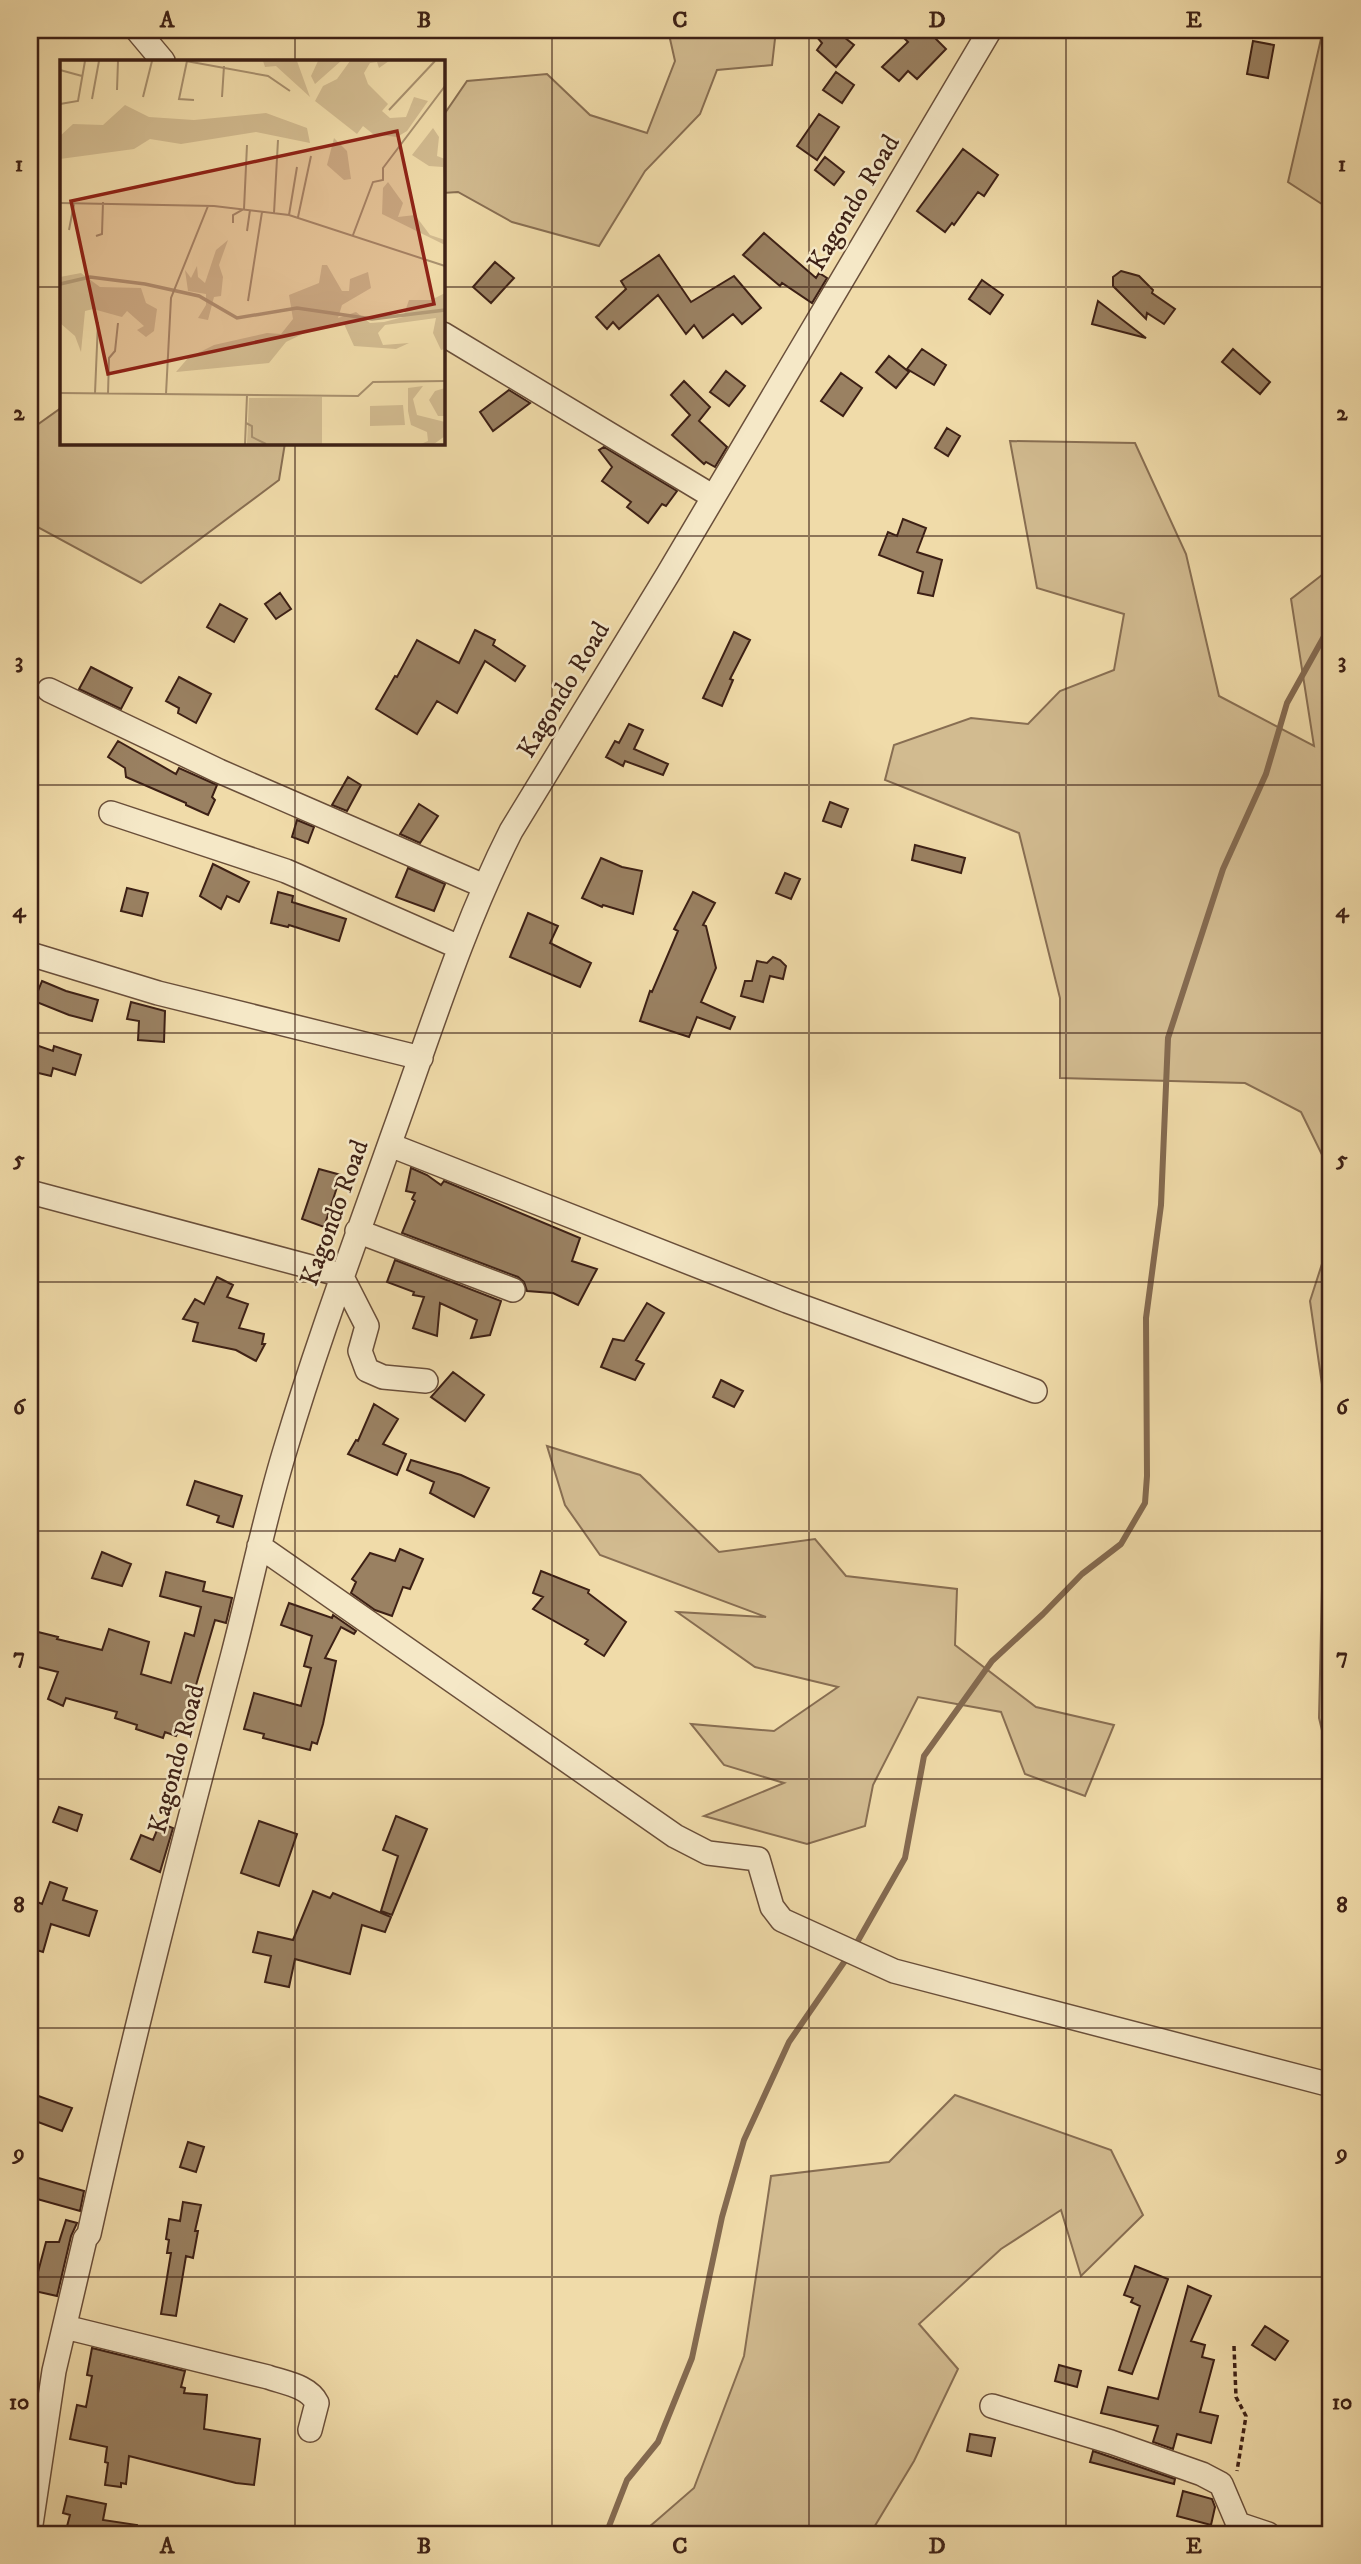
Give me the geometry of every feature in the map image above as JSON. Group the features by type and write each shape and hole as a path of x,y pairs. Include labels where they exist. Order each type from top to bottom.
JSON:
{"street":[{"path":"137,30 162,60"},
{"name":"Kagondo Road","path":"30,2531 54,2371 85,2239 89,2234 127,2060 285,1448 341,1275 459,947 484,886 511,831 668,574 990,30"},
{"path":"444,335 712,496"},
{"path":"49,690 219,771 484,886"},
{"path":"111,813 286,871 459,947"},
{"path":"30,954 158,993 421,1058"},
{"path":"390,1145 787,1301 1035,1391"},
{"path":"30,1192 341,1275 367,1326 360,1351 367,1370 383,1377 426,1381"},
{"path":"357,1231 513,1290"},
{"path":"259,1546 674,1836 708,1853 758,1858 772,1907 782,1920 894,1971 1331,2085"},
{"path":"65,2327 268,2377 298,2387 313,2395 317,2403 310,2430"},
{"path":"992,2406 1202,2474 1221,2484 1238,2524 1268,2534"}],"path":[{"path":"1234,2346 1236,2397 1246,2416 1236,2477"}],"shaded area":[{"path":"668,30 776,30 772,65 717,70 700,114 645,171 599,246 512,222 458,192 444,193 444,115 467,81 547,74 590,115 647,133 675,61"},
{"path":"1323,30 1331,30 1331,210 1288,182"},
{"path":"60,409 60,444 285,444 279,480 141,583 30,523 30,430"},
{"path":"1010,441 1135,443 1186,554 1219,696 1314,746 1291,599 1331,568 1331,1173 1301,1112 1245,1083 1060,1078 1060,998 1019,833 885,780 894,745 971,718 1028,724 1060,691 1114,670 1124,614 1037,588"},
{"path":"1331,1236 1331,1768 1319,1718 1326,1412 1310,1301"},
{"path":"547,1446 640,1475 719,1552 815,1539 846,1576 957,1589 955,1645 1036,1707 1114,1725 1085,1796 1025,1774 1001,1712 918,1697 873,1785 865,1826 807,1844 704,1816 784,1783 724,1765 691,1724 774,1731 838,1687 755,1667 677,1612 766,1617 600,1555 565,1505"},
{"path":"955,2095 1111,2150 1143,2215 1081,2276 1061,2210 1001,2249 919,2324 958,2369 914,2461 870,2534 641,2534 694,2488 744,2356 771,2176 889,2162"}],"building":[{"path":"811,30 835,30 854,45 836,67 817,50 822,43"},
{"path":"896,30 927,30 946,49 917,79 908,71 899,81 882,67 908,42"},
{"path":"1253,41 1274,45 1268,78 1247,74"},
{"path":"836,72 854,85 842,103 823,90"},
{"path":"819,114 839,127 817,160 797,146"},
{"path":"963,149 998,175 984,196 978,192 954,225 952,223 945,232 917,211"},
{"path":"825,157 844,172 834,185 815,170"},
{"path":"764,233 816,278 819,273 827,278 812,303 782,283 780,286 743,255"},
{"path":"659,255 691,302 734,276 761,308 742,324 733,314 703,338 694,325 686,334 658,295 619,329 613,322 607,329 596,317 626,289 621,281"},
{"path":"495,262 514,278 491,303 473,287"},
{"path":"1121,271 1139,276 1153,290 1152,293 1175,309 1164,324 1147,313 1146,319 1113,286 1113,277"},
{"path":"982,280 1003,295 990,314 969,299"},
{"path":"1098,301 1146,338 1092,324"},
{"path":"922,349 946,365 934,385 907,369"},
{"path":"1233,349 1270,382 1260,394 1222,362"},
{"path":"889,356 909,372 896,388 876,372"},
{"path":"726,371 745,386 729,406 710,392"},
{"path":"841,373 862,388 843,416 821,401"},
{"path":"684,381 710,407 699,421 727,447 715,467 706,462 704,464 672,435 690,415 671,395"},
{"path":"509,390 530,403 493,431 480,412"},
{"path":"947,428 960,436 948,456 935,448"},
{"path":"604,447 677,491 666,506 662,504 648,523 627,507 631,502 602,481 612,467 599,450"},
{"path":"903,519 926,528 917,552 942,560 933,596 918,593 923,572 879,555 888,532 897,536"},
{"path":"280,593 291,609 276,619 265,604"},
{"path":"220,604 247,619 234,642 207,627"},
{"path":"475,630 495,640 493,645 525,666 515,681 485,661 457,713 437,701 417,734 376,709 417,640 459,663"},
{"path":"734,632 750,640 730,679 733,680 722,706 703,698"},
{"path":"91,667 132,688 121,709 79,689"},
{"path":"179,677 211,694 196,723 178,713 179,708 166,701"},
{"path":"629,724 643,730 634,749 668,764 663,775 625,761 623,766 606,757 615,741 619,743"},
{"path":"118,741 176,774 179,768 217,785 212,797 215,800 208,815 126,777 125,768 108,757"},
{"path":"348,777 361,785 347,811 332,805"},
{"path":"830,802 848,809 841,827 823,821"},
{"path":"419,804 438,816 420,843 400,834"},
{"path":"297,820 314,827 308,843 292,837"},
{"path":"915,845 965,858 961,873 912,860"},
{"path":"601,858 622,867 642,871 633,914 603,905 602,907 582,898"},
{"path":"213,864 249,882 239,902 227,896 221,909 200,896"},
{"path":"408,868 445,884 434,911 396,897"},
{"path":"785,873 800,879 791,899 776,893"},
{"path":"127,888 148,893 142,916 121,911"},
{"path":"278,892 293,896 292,902 346,919 339,941 289,925 271,923"},
{"path":"693,892 715,903 703,925 706,926 716,968 701,1002 735,1017 730,1029 697,1017 689,1037 640,1021 650,991 652,992 678,931 674,929"},
{"path":"528,913 558,926 550,943 591,963 580,987 510,957"},
{"path":"773,957 786,966 783,979 770,976 763,1002 741,996 745,981 752,981 757,961 767,963"},
{"path":"42,981 98,1000 92,1021 34,1001"},
{"path":"131,1002 165,1011 164,1042 138,1040 139,1021 127,1019"},
{"path":"30,1043 53,1051 54,1046 81,1055 75,1075 53,1068 51,1076 30,1071"},
{"path":"411,1168 441,1185 444,1181 580,1238 572,1261 597,1269 578,1305 553,1293 527,1291 524,1282 518,1277 402,1233 415,1201 412,1199 415,1193 406,1191"},
{"path":"319,1169 341,1175 324,1227 302,1219"},
{"path":"395,1260 501,1301 490,1335 471,1338 477,1320 440,1303 437,1336 413,1328 424,1297 413,1295 414,1292 387,1282"},
{"path":"217,1277 233,1285 227,1297 248,1304 239,1328 264,1334 262,1344 265,1344 256,1361 236,1350 193,1341 198,1323 183,1319 195,1299 204,1304"},
{"path":"647,1303 664,1313 636,1360 644,1364 635,1380 601,1367 613,1339 624,1341"},
{"path":"453,1372 484,1395 465,1421 431,1397"},
{"path":"721,1380 743,1391 734,1407 713,1397"},
{"path":"374,1404 398,1419 383,1444 406,1454 397,1475 348,1454 356,1440 358,1441"},
{"path":"411,1460 461,1475 489,1488 474,1517 430,1493 434,1482 407,1470"},
{"path":"195,1481 242,1496 233,1527 217,1522 219,1516 187,1505"},
{"path":"400,1549 423,1559 410,1589 403,1587 392,1616 375,1610 351,1593 356,1582 352,1579 370,1553 395,1561"},
{"path":"102,1552 131,1564 122,1586 92,1578"},
{"path":"541,1571 589,1590 588,1593 626,1622 604,1656 585,1644 588,1640 533,1609 543,1597 533,1593"},
{"path":"166,1572 205,1582 203,1591 232,1598 226,1623 215,1620 194,1692 200,1694 191,1734 178,1732 176,1736 165,1732 163,1738 115,1718 117,1712 66,1698 63,1706 48,1699 58,1672 30,1665 30,1647 34,1631 102,1650 109,1629 149,1642 141,1674 171,1683 185,1633 194,1636 201,1607 160,1596"},
{"path":"289,1603 332,1618 333,1615 356,1631 354,1634 341,1627 325,1658 336,1661 323,1724 317,1744 312,1742 310,1750 263,1738 264,1734 244,1729 254,1693 301,1706 311,1668 304,1666 312,1636 281,1625"},
{"path":"59,1807 82,1815 77,1831 53,1822"},
{"path":"396,1816 427,1829 392,1915 381,1911 398,1856 383,1850"},
{"path":"259,1821 297,1834 279,1886 241,1873"},
{"path":"160,1823 173,1828 160,1872 131,1859 141,1835 153,1840"},
{"path":"50,1882 67,1888 63,1900 97,1911 89,1936 51,1924 43,1952 30,1948 30,1899 42,1904"},
{"path":"313,1891 330,1898 333,1893 391,1917 385,1932 362,1925 350,1974 295,1959 289,1987 265,1982 271,1956 253,1952 258,1932 293,1940"},
{"path":"30,2093 72,2108 62,2131 30,2119"},
{"path":"188,2142 204,2147 196,2172 180,2167"},
{"path":"35,2177 84,2191 80,2211 30,2197"},
{"path":"183,2202 201,2205 193,2258 186,2256 176,2316 161,2314 171,2253 167,2253 169,2240 166,2239 169,2219 180,2221"},
{"path":"66,2220 77,2223 71,2236 57,2296 30,2290 30,2270 38,2272 46,2242 59,2242"},
{"path":"1135,2266 1168,2279 1132,2374 1119,2370 1140,2306 1131,2302 1133,2298 1124,2295"},
{"path":"1188,2286 1211,2296 1191,2341 1205,2345 1202,2357 1214,2360 1200,2412 1218,2416 1211,2443 1177,2434 1173,2449 1153,2442 1158,2426 1101,2413 1108,2387 1158,2399"},
{"path":"1265,2326 1288,2341 1275,2360 1252,2345"},
{"path":"92,2348 185,2371 181,2387 185,2388 184,2393 207,2395 204,2429 260,2439 254,2485 236,2483 129,2456 126,2484 121,2483 121,2487 105,2485 107,2447 70,2439 77,2405 86,2407 92,2376 87,2375"},
{"path":"1059,2365 1081,2371 1077,2387 1055,2381"},
{"path":"970,2434 995,2438 991,2456 967,2451"},
{"path":"1093,2451 1175,2479 1174,2484 1090,2462"},
{"path":"1183,2491 1212,2499 1215,2507 1211,2525 1177,2516"},
{"path":"67,2496 106,2504 103,2520 137,2525 136,2534 65,2534 70,2515 63,2513"}],"waterway":[{"path":"855,1946 905,1858 924,1756 992,1661 1082,1574 1121,1544 1145,1503 1146,1318 1161,1205 1168,1038 1223,869 1266,774 1287,703 1331,624"},
{"path":"606,2534 627,2480 658,2442 692,2358 722,2217 744,2140 789,2042 849,1955"}]}
